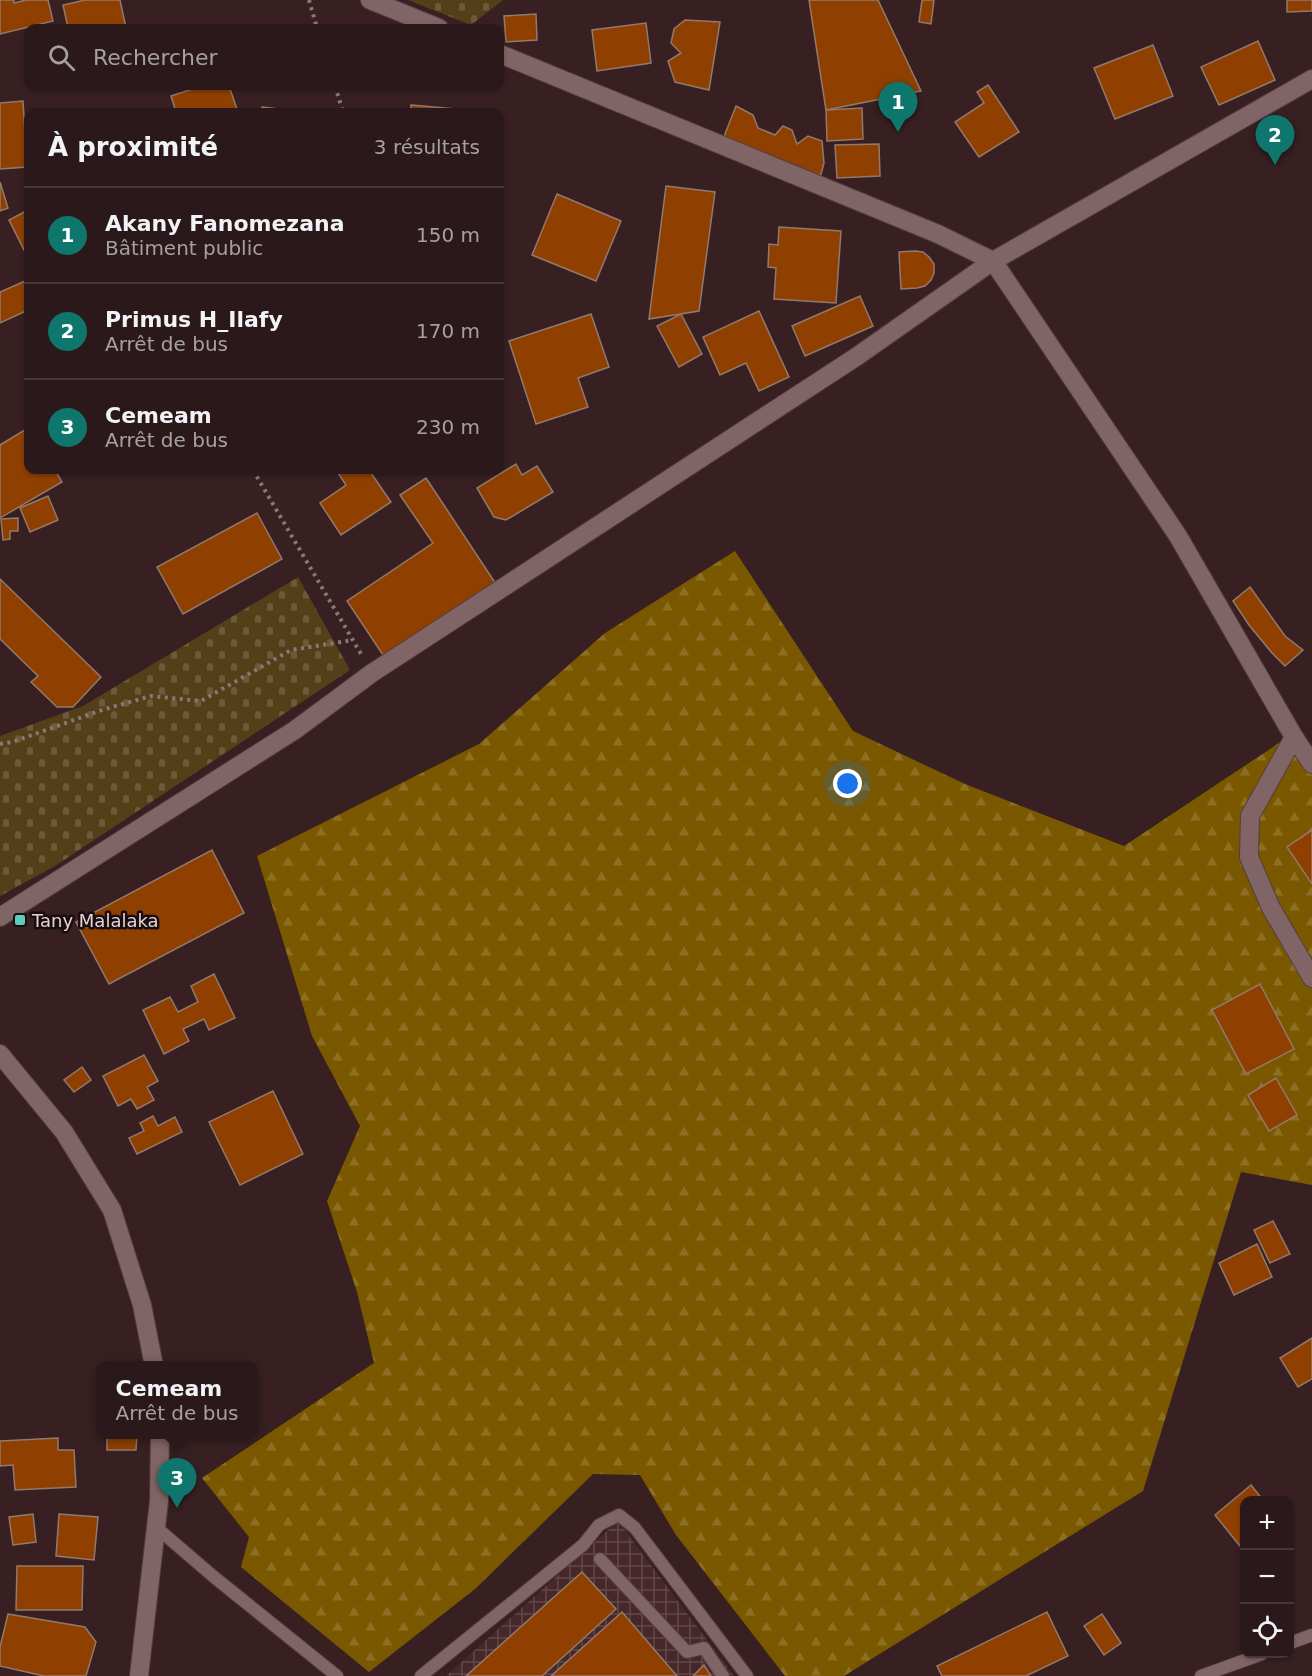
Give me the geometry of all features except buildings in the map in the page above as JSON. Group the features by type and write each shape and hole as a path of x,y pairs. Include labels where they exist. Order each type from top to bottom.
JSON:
{"street":[{"path":"370,0 429,24"},
{"path":"504,56 938,234 993,261 1178,536 1294,737 1312,764"},
{"path":"0,917 295,730 372,673 855,357 993,261 1312,79"},
{"path":"1294,737 1250,816 1249,856 1271,908 1312,978"},
{"path":"0,1054 64,1132 112,1210 142,1305 153,1361"},
{"path":"140,1676 157,1528 159,1439"}],"lane":[{"path":"421,1676 583,1545 599,1524 619,1515 635,1528 747,1676"},
{"path":"157,1528 337,1676"},
{"path":"600,1559 687,1652 704,1648 723,1676"},
{"path":"1294,1642 1312,1635"},
{"path":"1201,1676 1249,1658"}],"path":[{"path":"309,0 316,24"},
{"path":"336,90 342,108"},
{"path":"255,474 372,673"},
{"path":"0,744 151,696 201,701 291,650 353,640"}],"shaded area":[{"path":"618,1521 734,1676 446,1676"}],"green space":[{"path":"408,0 503,0 472,24"},
{"path":"735,551 853,731 965,784 1124,846 1291,735 1312,769 1312,1185 1241,1172 1143,1491 844,1676 785,1676 676,1535 640,1475 593,1474 475,1589 369,1672 241,1567 249,1537 202,1478 374,1363 357,1292 327,1201 360,1126 312,1036 257,856 479,744 605,633"},
{"path":"298,577 350,670 55,866 0,896 0,736 83,706"}],"place":[{"name":"Akany Fanomezana","path":"898,132"},
{"name":"Primus H_Ilafy","path":"1275,165"},
{"name":"Tany Malalaka","path":"20,920"},
{"name":"Cemeam","path":"177,1508"}]}
